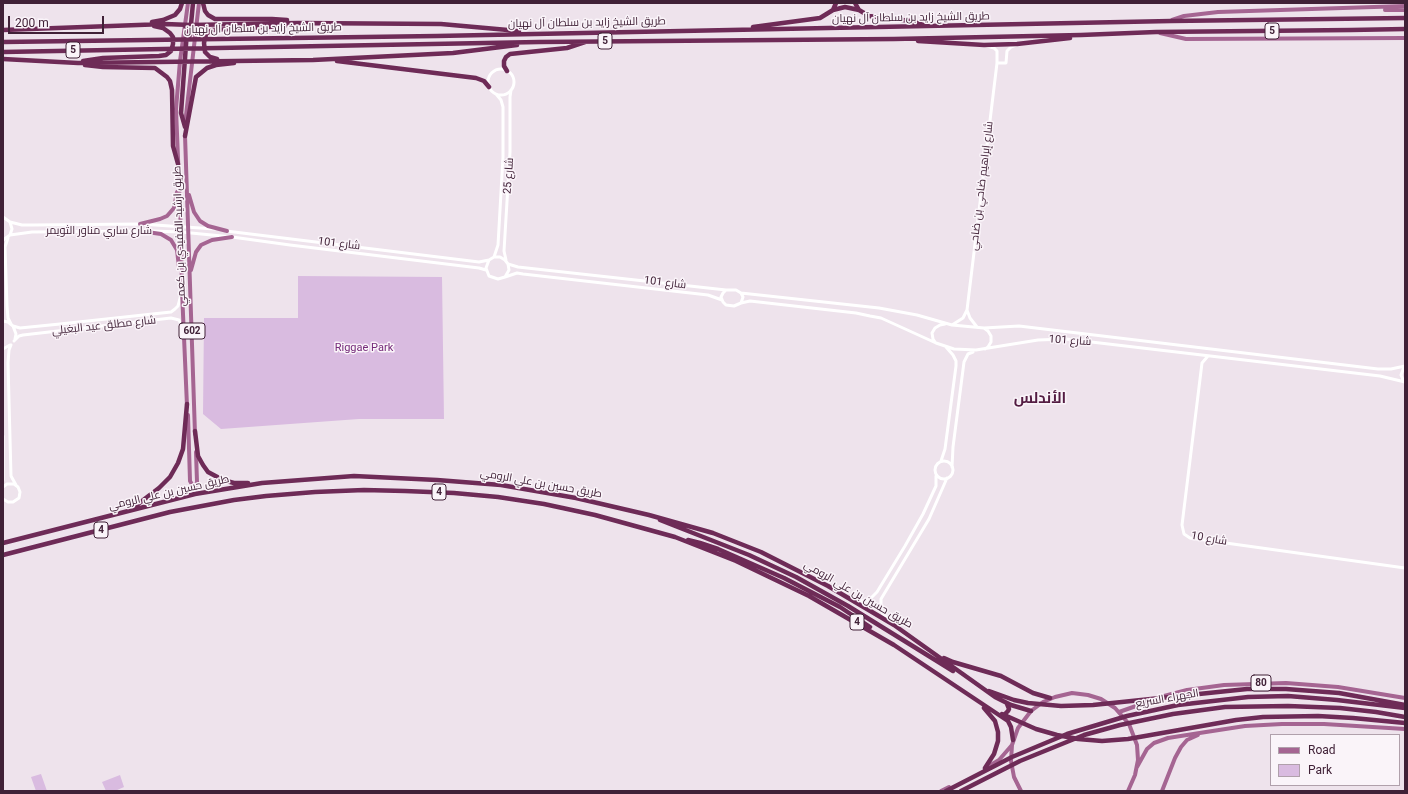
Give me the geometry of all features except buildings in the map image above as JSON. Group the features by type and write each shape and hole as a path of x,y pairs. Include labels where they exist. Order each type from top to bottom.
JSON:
{"highway":[{"path":"137,25 170,18 180,9 182,3"},
{"path":"192,60 188,52 193,25 194,3"},
{"path":"203,3 205,11 208,15 215,19 272,19 298,23"},
{"path":"832,10 836,3"},
{"path":"855,3 859,10"},
{"path":"733,30 820,18 832,10 846,7 859,10 869,16 911,21 928,27"},
{"name":"طريق الشيخ زايد بن سلطان آل نهيان","path":"3,42 1405,18"},
{"path":"3,30 137,25 298,23 441,24 538,33"},
{"path":"220,61 210,57 205,52 204,43 206,34 212,30 274,27 298,23"},
{"path":"78,63 93,58 166,55 171,51 173,37 170,33 163,28 145,25"},
{"path":"184,126 181,113 183,61 187,31 185,25"},
{"name":"طريق الشيخ زايد بن سلطان آل نهيان","path":"3,52 143,48 227,48 589,41 894,39 1156,32 1405,29"},
{"path":"894,39 984,45 1060,40 1081,35"},
{"path":"507,71 504,66 505,60 510,54 567,48 589,41"},
{"path":"3,59 78,63 321,59 453,53 539,42"},
{"path":"321,59 476,78 484,81 489,87"},
{"path":"185,136 193,86 196,77 201,72 216,65 269,60"},
{"path":"78,63 103,67 155,68 167,77 170,81 172,90 173,146 178,164"},
{"path":"121,512 138,504 150,496 170,476 183,449 187,404"},
{"path":"195,431 198,456 208,472 223,480 234,483 262,483"},
{"name":"طريق حسين بن علي الرومي","path":"3,542 195,494 262,483 354,476 471,482 516,487 576,498 689,525 761,552 811,576 894,624 982,689 1007,704 1031,711"},
{"name":"طريق حسين بن علي الرومي","path":"3,555 170,512 266,496 364,490 454,493 498,497 544,504 595,515 675,537 736,562 809,596 894,645 979,703 999,714 1010,724 1012,742"},
{"path":"637,512 749,555 796,577 848,606 978,686 1002,696 1028,703 1050,706 1093,705 1210,692 1254,689 1310,690 1364,697 1405,705"},
{"path":"675,537 700,543 736,556 819,596 840,607 896,642 999,714 1036,729 1057,735 1078,739 1114,740 1236,720 1290,716 1346,717 1405,722"},
{"path":"934,653 953,662 1001,676 1032,693 1050,698"},
{"name":"الجهراء السريع","path":"946,791 1012,757 1067,734 1107,721 1178,705 1212,700 1262,696 1288,696 1405,708"},
{"path":"979,703 995,721 998,732 998,741 994,754 985,768"},
{"path":"999,714 1005,715 1009,706 1007,704"},
{"name":"الجهراء السريع","path":"961,791 1020,762 1084,735 1150,718 1214,708 1251,706 1321,706 1362,710 1405,717"}],"main road":[{"path":"185,25 188,3"},
{"path":"193,25 199,3"},
{"name":"طريق الشيخ زايد بن سلطان آل نهيان","path":"1171,21 1184,16 1218,12 1405,6"},
{"path":"1343,9 1405,10"},
{"name":"طريق الشيخ زايد بن سلطان آل نهيان","path":"1156,32 1186,38 1405,37"},
{"name":"طريق ارشيد القفيدي بن كعمي","path":"183,61 179,68 176,109 181,226 181,274 185,336 190,481 193,486 196,485 197,480 193,338 189,274 187,176 184,126 192,60"},
{"path":"140,224 160,219 172,212 176,200 179,174"},
{"path":"187,176 191,204 198,218 202,223 208,226 227,231"},
{"path":"140,231 163,235 171,240 177,250 181,274"},
{"path":"189,274 196,252 201,245 212,240 232,237"},
{"name":"الجهراء السريع","path":"1120,712 1176,692 1204,687 1245,684 1308,684 1338,687 1405,698"},
{"path":"941,791 999,760 1012,742 1021,722 1031,711 1050,698 1068,694 1088,695 1101,700 1120,712 1129,724 1135,738 1138,752 1137,767"},
{"path":"1128,791 1137,767 1147,749 1154,743 1168,738 1245,726 1282,724 1331,724 1405,729"},
{"path":"1162,791 1175,758 1186,740 1206,732"},
{"path":"1012,742 1012,769 1021,791"}],"street":[{"path":"984,45 996,49 997,63 1006,63 1007,51 1017,44"},
{"name":"شارع إبراهيم ضاحي بن ضاحي","path":"967,310 997,63"},
{"path":"498,70 507,71 512,75 514,84 511,90 504,94 496,94 489,87 488,80 492,73 498,70"},
{"name":"شارع 25","path":"507,263 504,251 510,152 511,90"},
{"name":"شارع 25","path":"494,257 498,245 504,157 503,107 501,100 496,94"},
{"path":"3,217 10,222 12,228 5,247 7,306 8,318 16,334 9,350 8,363 10,463 11,476 20,489 19,498 13,502 4,500"},
{"name":"شارع ساري مناور الثويمر","path":"10,222 22,225 140,224 188,227"},
{"name":"شارع 101","path":"188,227 479,262 489,260"},
{"name":"شارع ساري مناور الثويمر","path":"3,240 9,236 32,232 188,232"},
{"name":"شارع 101","path":"188,232 486,270"},
{"path":"494,257 502,258 507,263 508,270 505,277 501,279 494,279 489,276 486,266 489,260 494,257"},
{"name":"شارع 101","path":"507,263 518,267 726,290"},
{"name":"شارع 101","path":"505,277 517,273 708,296 722,300"},
{"path":"622,285 625,283 624,278"},
{"path":"638,287 636,282 640,280"},
{"path":"726,290 736,290 741,292 743,297 741,303 737,306 728,306 722,300 722,295 726,290"},
{"name":"شارع مطلق عيد البغيلي","path":"3,321 20,328 171,312 177,308 182,292"},
{"name":"شارع 101","path":"741,292 917,315 952,325 984,328 1019,326 1378,369 1391,369 1405,366"},
{"name":"شارع 101","path":"741,303 750,301 856,313 881,318 946,347 962,350 976,350 1051,339 1385,376 1405,382"},
{"path":"818,309 822,306 820,302"},
{"path":"838,311 838,306 841,304"},
{"path":"952,325 963,318 967,310"},
{"path":"967,310 970,318 978,327"},
{"name":"شارع مطلق عيد البغيلي","path":"14,341 19,336 23,335 170,318 176,319 180,322 185,336"},
{"path":"936,343 933,339 932,333 935,328 946,324"},
{"path":"984,328 991,336 991,342 988,347 984,349"},
{"path":"1078,341 1081,338 1080,333"},
{"path":"1098,343 1096,339 1099,335"},
{"path":"3,348 11,345"},
{"path":"853,600 864,601 870,599 877,592 923,514 936,486 935,467 941,461 945,449 956,366 956,360 946,347"},
{"path":"894,624 883,614 881,609 881,599 929,519 947,478 952,474 953,447 964,362 968,354 976,350"},
{"path":"1198,355 1202,363 1208,356"},
{"path":"1317,369 1316,364 1318,362"},
{"name":"شارع 10","path":"1202,363 1182,524 1184,534 1190,538 1405,568"},
{"path":"1405,366 1401,372 1405,382"},
{"path":"3,436 3,480"},
{"path":"941,461 948,461 952,467"},
{"path":"4,462 7,465 10,463"},
{"path":"936,476 940,479 947,478"},
{"path":"3,487 10,483 16,485"},
{"path":"885,580 890,584"}],"green space":[{"name":"Riggae Park","path":"298,276 442,277 444,419 359,419 221,429 203,414 204,318 298,318"},
{"path":"41,774 47,791 36,791 31,777"},
{"path":"120,775 124,787 115,791 106,791 102,782"}],"district":[{"name":"الأندلس","path":"1040,399"}]}
